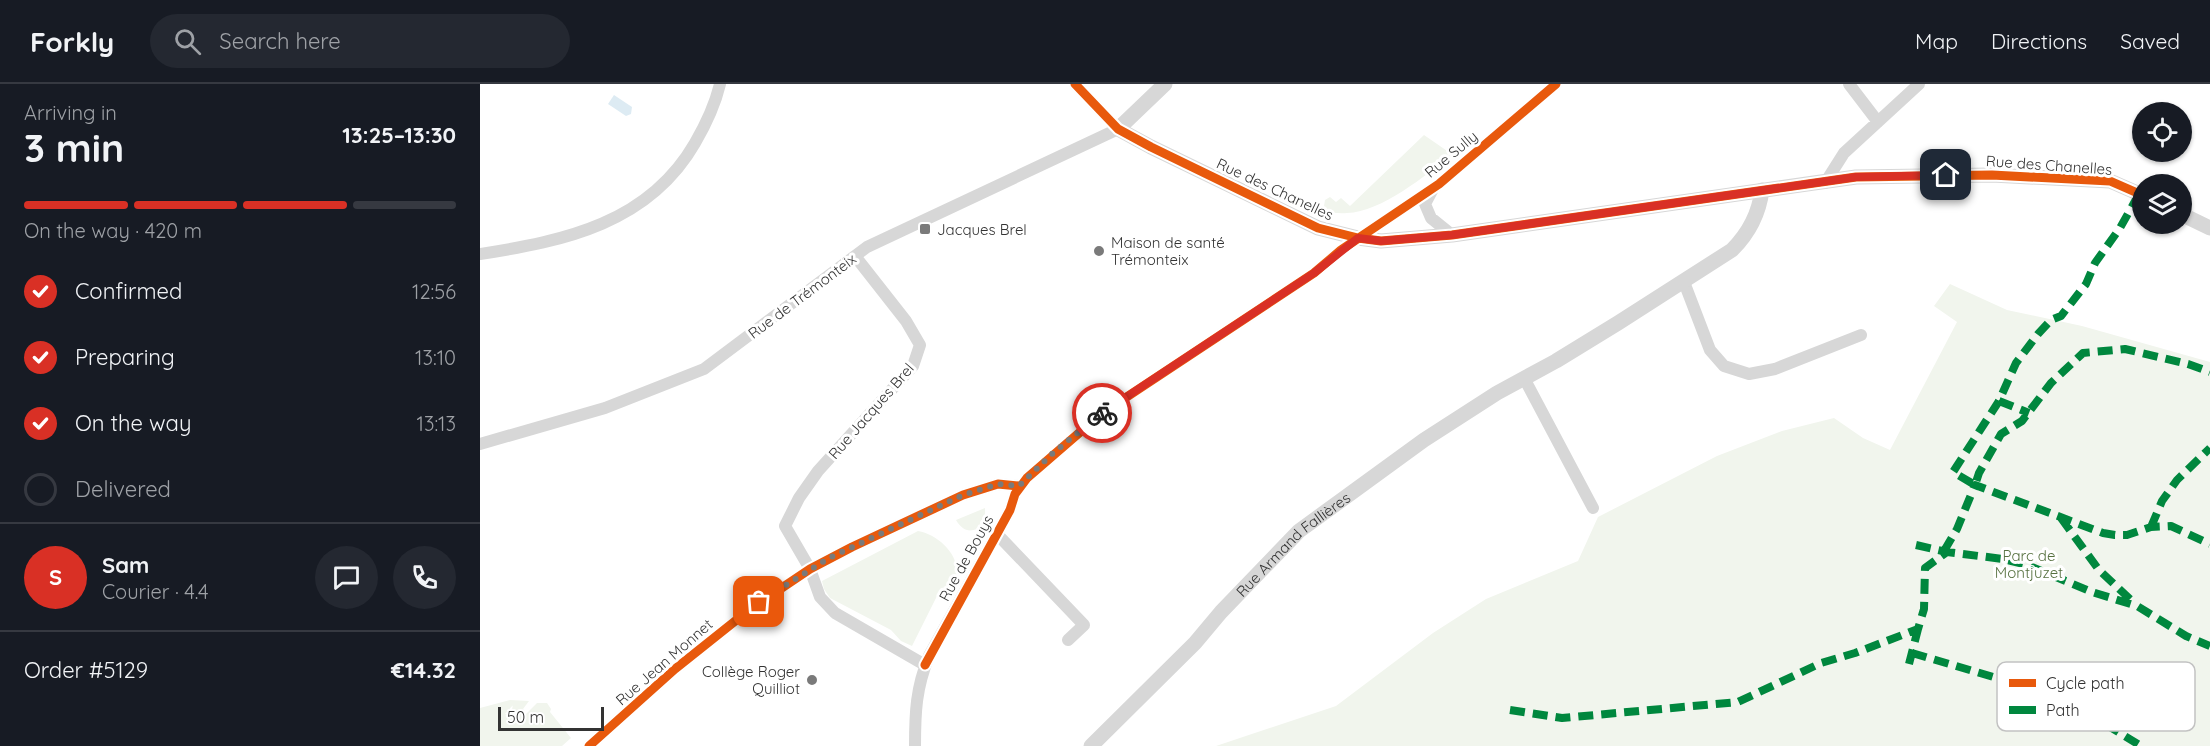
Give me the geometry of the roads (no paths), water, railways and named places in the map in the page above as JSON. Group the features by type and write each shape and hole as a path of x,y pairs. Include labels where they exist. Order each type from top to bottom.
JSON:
{"street":[{"path":"480,254 533,246 582,233 617,217 651,197 670,179 687,157 706,124 720,84"},
{"path":"1075,84 1118,129 1165,84"},
{"name":"Rue Sully","path":"1358,238 1433,188 1556,84"},
{"path":"1850,84 1878,122"},
{"path":"1825,183 1844,153 1919,84"},
{"name":"Rue des Chanelles","path":"1118,129 1318,228 1381,241 1452,235 1856,177 1992,175 2110,181 2132,191"},
{"name":"Rue de Trémonteix","path":"480,444 605,408 704,369 855,256 886,237 1118,129"},
{"path":"1433,188 1425,204 1431,218 1452,235"},
{"name":"Rue Armand Fallières","path":"1091,746 1195,643 1221,612 1299,531 1424,440 1524,378 1556,361 1732,250 1744,238 1757,214 1762,190"},
{"path":"2192,219 2210,228"},
{"name":"Rue de Bouys","path":"915,746 915,716 920,678 925,665 1010,510 1019,486 1052,454 1101,414 1314,273 1358,238"},
{"name":"Rue Jacques Brel","path":"810,569 785,526 799,498 818,471 913,366 920,345 906,321 855,256"},
{"path":"1684,282 1710,350 1724,366 1749,374 1775,369 1861,335"},
{"path":"1524,378 1593,508"},
{"name":"Rue Jean Monnet","path":"589,746 675,669 741,616 810,569 844,550 963,495 998,484 1019,486"},
{"path":"996,533 1083,625 1068,640"},
{"path":"810,569 820,597 835,613 925,665"}],"place":[{"name":"Jacques Brel","path":"925,229"},
{"name":"Maison de santé Trémonteix","path":"1099,251"},
{"name":"Collège Roger Quilliot","path":"812,680"}],"park label":[{"name":"Parc de Montjuzet","path":"2029,564"}]}
